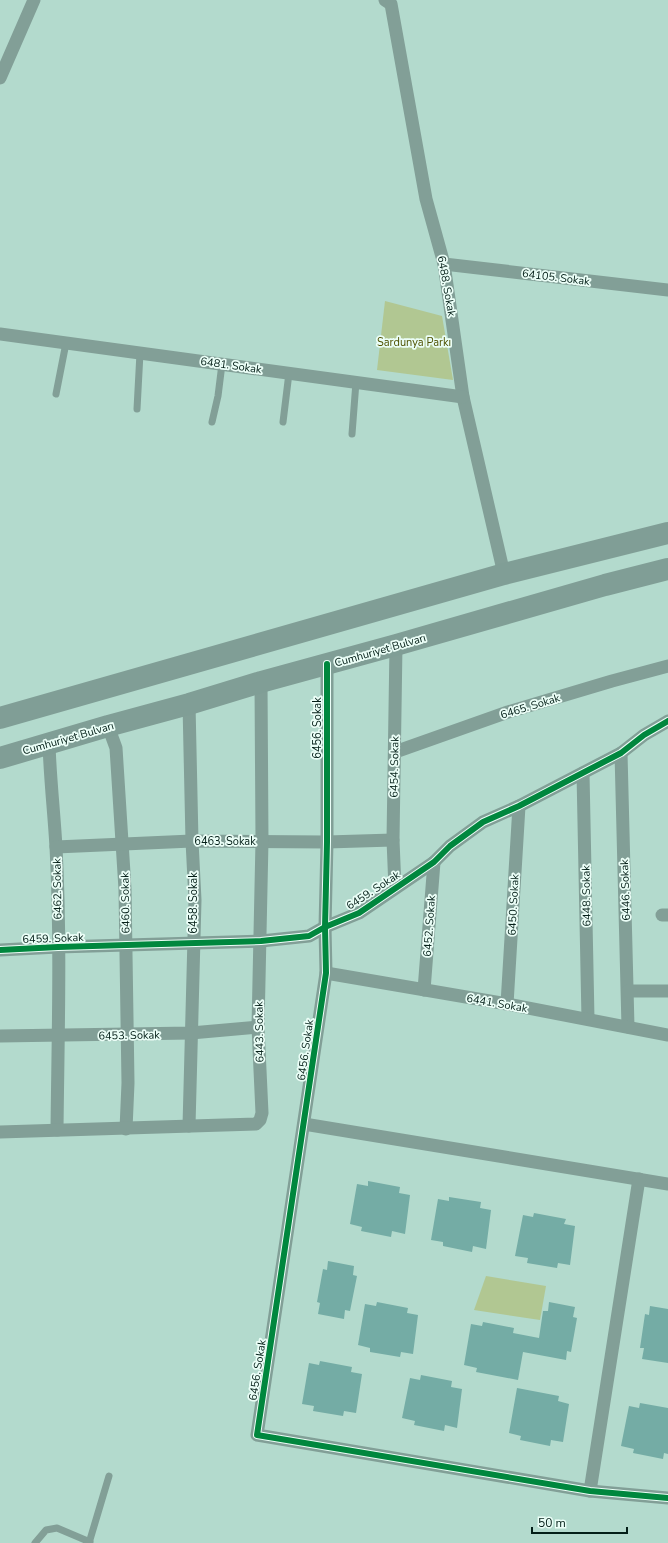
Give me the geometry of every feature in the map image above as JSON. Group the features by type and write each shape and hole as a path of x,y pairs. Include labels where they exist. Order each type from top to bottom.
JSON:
{"highway":[{"path":"0,718 504,574 668,533"},
{"name":"Cumhuriyet Bulvarı","path":"0,758 261,682 598,587 668,569"}],"street":[{"path":"0,78 34,0"},
{"name":"6488. Sokak","path":"386,0 391,4 426,199 444,264 463,396 504,574"},
{"name":"64105. Sokak","path":"444,264 668,290"},
{"name":"6481. Sokak","path":"0,334 463,396"},
{"name":"6454. Sokak","path":"395,888 393,840 396,645"},
{"name":"6456. Sokak","path":"327,664 326,973 257,1435 590,1491"},
{"name":"6465. Sokak","path":"395,752 508,712 668,666"},
{"name":"6443. Sokak","path":"0,1132 256,1124 260,1120 262,1113 258,1027 262,841 261,682"},
{"name":"6458. Sokak","path":"189,704 195,900 190,1033 189,1126"},
{"name":"6459. Sokak","path":"0,950 261,941 309,936 325,927 359,913 434,862 450,846 483,822 519,806 621,753 644,735 668,721"},
{"name":"6460. Sokak","path":"108,726 116,748 123,843 128,1083 126,1129"},
{"name":"6462. Sokak","path":"49,744 50,778 56,847 60,991 57,1130"},
{"name":"6446. Sokak","path":"621,753 628,1027"},
{"name":"6448. Sokak","path":"583,773 588,1019"},
{"name":"6450. Sokak","path":"507,1004 519,806"},
{"name":"6463. Sokak","path":"56,847 192,841 327,842 393,840"},
{"name":"6452. Sokak","path":"424,990 434,862"},
{"name":"6441. Sokak","path":"326,973 507,1004 668,1035"},
{"path":"628,991 668,991"},
{"name":"6453. Sokak","path":"0,1036 190,1033 258,1027"},
{"path":"304,1124 668,1184"},
{"path":"639,1179 590,1491 668,1498"}],"lane":[{"path":"56,394 66,343"},
{"path":"137,409 140,353"},
{"path":"212,422 218,396 222,364"},
{"path":"283,422 289,373"},
{"path":"352,434 356,382"},
{"path":"35,1543 46,1530 57,1528 90,1542 109,1476"}],"green space":[{"name":"Sardunya Parkı","path":"385,301 442,316 453,380 377,370"},
{"path":"486,1276 546,1286 540,1320 474,1310"}],"building":[{"path":"368,1181 400,1187 399,1193 410,1195 405,1234 392,1231 391,1237 361,1231 362,1227 350,1224 357,1184 368,1186"},
{"path":"449,1197 481,1202 480,1208 491,1210 486,1249 473,1246 472,1252 443,1246 443,1242 431,1240 438,1199 449,1201"},
{"path":"534,1213 566,1219 564,1224 575,1226 570,1265 558,1263 557,1268 527,1263 528,1258 515,1256 523,1215 533,1217"},
{"path":"328,1261 354,1266 353,1275 357,1276 350,1311 345,1310 344,1319 318,1314 320,1303 317,1302 323,1269 327,1270"},
{"path":"377,1302 408,1308 407,1313 418,1315 413,1354 401,1352 400,1357 370,1352 370,1348 358,1345 365,1304 376,1306"},
{"path":"549,1302 575,1307 573,1317 577,1318 571,1352 567,1351 566,1360 523,1352 518,1380 476,1372 477,1368 464,1365 471,1324 482,1326 483,1322 514,1328 513,1333 539,1338 543,1311 548,1311"},
{"path":"650,1306 668,1309 668,1363 642,1359 644,1348 640,1348 645,1314 649,1315"},
{"path":"320,1361 352,1367 351,1372 362,1374 356,1413 344,1411 343,1416 313,1411 314,1406 302,1404 309,1363 319,1365"},
{"path":"421,1375 452,1381 451,1387 462,1389 457,1428 445,1425 444,1431 414,1425 415,1421 402,1418 410,1378 420,1380"},
{"path":"517,1388 559,1396 558,1401 569,1404 563,1442 551,1440 550,1446 520,1440 521,1436 509,1433"},
{"path":"640,1403 668,1408 668,1454 664,1453 663,1459 633,1453 634,1449 621,1446 629,1406 639,1408"}],"cycle path":[{"path":"327,664 326,973 257,1435 590,1491 668,1498"},
{"path":"0,950 261,941 309,936 325,927 359,913 434,862 450,846 483,822 519,806 621,753 644,735 668,721"}]}
